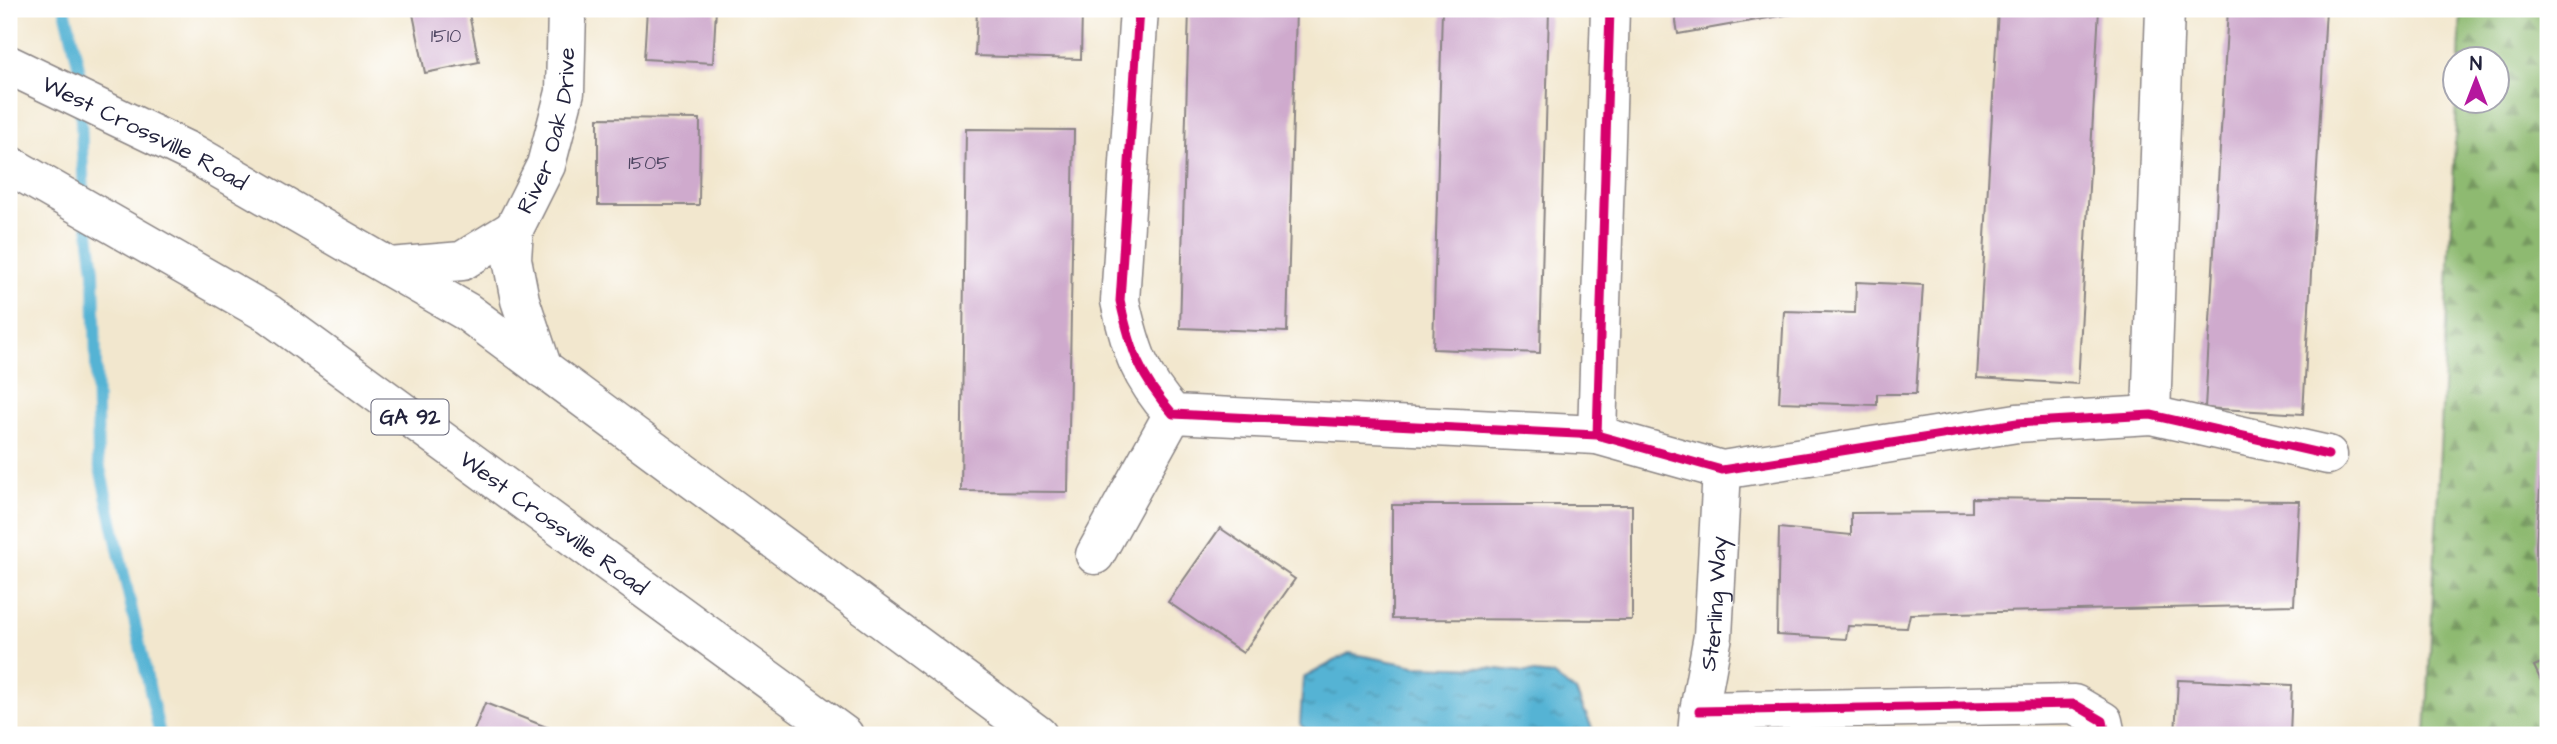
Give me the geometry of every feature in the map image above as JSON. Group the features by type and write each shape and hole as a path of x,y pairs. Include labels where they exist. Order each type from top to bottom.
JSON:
{"street":[{"name":"River Oak Drive","path":"543,369 520,299 512,259 514,229 547,165 565,92 567,9"},
{"path":"1139,9 1120,302 1130,348 1153,392 1173,414 1597,435 1722,470 2017,423 2151,415 2328,455"},
{"path":"1597,435 1610,9"},
{"path":"2151,415 2165,9"},
{"name":"West Crossville Road","path":"9,65 194,153 467,312 1038,735"},
{"name":"West Crossville Road","path":"9,165 270,314 844,735"},
{"path":"390,267 462,261 514,229"},
{"path":"1096,555 1173,414"},
{"name":"Sterling Way","path":"1698,723 1713,636 1722,470"},
{"path":"1698,723 2074,704 2103,721 2106,735"}],"green space":[{"path":"2461,9 2548,9 2548,735 2426,735 2456,116 2512,116 2512,46 2460,46"}],"water":[{"path":"1349,653 1415,666 1488,668 1552,675 1576,692 1592,728 1591,735 1309,735 1300,724 1303,678"}],"building":[{"path":"412,9 468,9 479,62 425,73"},
{"path":"647,9 716,9 713,63 644,59"},
{"path":"977,9 1082,9 1081,59 975,56"},
{"path":"1189,9 1296,9 1287,332 1180,328"},
{"path":"1442,9 1549,9 1540,353 1433,349"},
{"path":"1674,9 1813,9 1814,10 1678,34"},
{"path":"1998,9 2099,9 2078,384 1977,378"},
{"path":"2228,9 2326,9 2303,414 2205,408"},
{"path":"598,118 700,119 699,205 598,205"},
{"path":"966,129 1074,130 1068,492 961,491"},
{"path":"1856,282 1923,285 1916,394 1877,394 1877,405 1779,402 1784,311 1855,313"},
{"path":"2546,403 2548,596 2537,595 2536,545"},
{"path":"1972,498 2299,501 2294,605 1910,614 1907,628 1848,626 1846,639 1777,635 1779,528 1851,535 1851,513 1972,512"},
{"path":"1392,505 1632,505 1632,620 1392,619"},
{"path":"1220,528 1295,579 1243,653 1168,602"},
{"path":"2548,660 2548,696 2534,666"},
{"path":"2178,680 2292,685 2290,735 2175,735"},
{"path":"485,703 567,735 472,735"}],"waterway":[{"path":"65,9 79,68 84,199"},
{"path":"87,217 94,271 98,459 160,735"}],"cycle path":[{"path":"1139,9 1120,301 1138,362 1152,387 1173,414 1597,435 1722,470 2017,423 2151,415 2328,455"},
{"path":"1597,435 1610,9"},
{"path":"1699,711 2074,704 2103,721 2106,735"}]}
